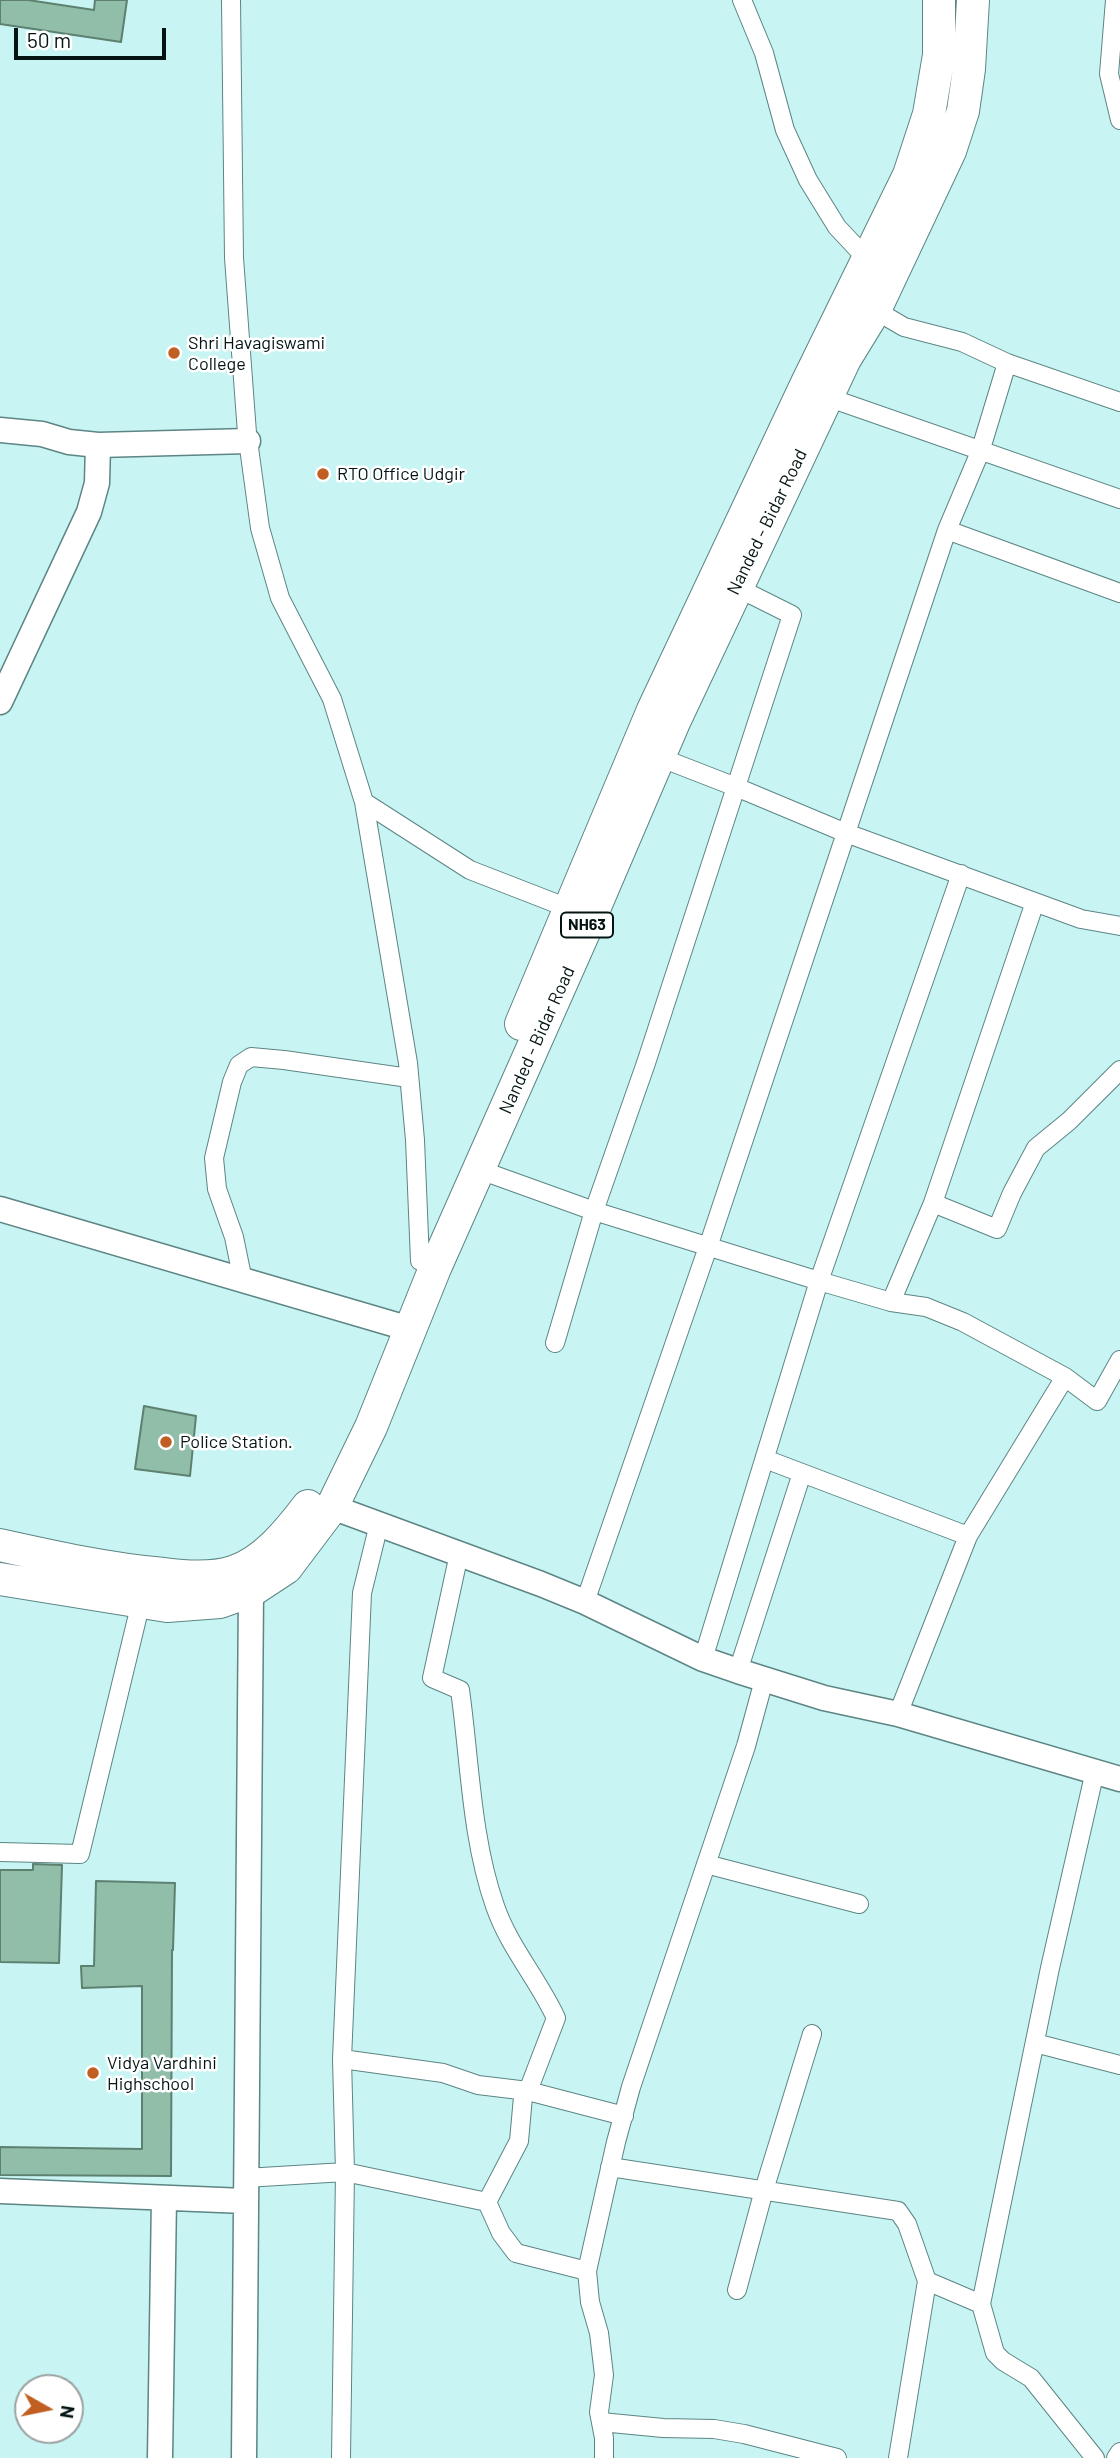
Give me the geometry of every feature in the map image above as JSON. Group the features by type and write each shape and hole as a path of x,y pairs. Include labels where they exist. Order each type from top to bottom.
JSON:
{"highway":[{"name":"Nanded - Bidar Road","path":"647,753 736,587 845,359 875,310 879,265 929,114 939,55 939,0"},
{"name":"Nanded - Bidar Road","path":"0,1579 167,1606 220,1601 251,1591 286,1567 332,1507 371,1427 420,1261 578,916 647,753 879,265 950,150 963,111 970,69 973,0"},
{"name":"Nanded - Bidar Road","path":"0,1545 135,1572 196,1578 234,1572 264,1555 292,1527 325,1484 402,1327 435,1268 480,1170 578,916"}],"street":[{"path":"231,0 234,258 248,441 260,528 280,598 332,699 364,802 409,1079 415,1140 420,1261"},
{"path":"742,0 764,53 785,130 808,180 837,227 879,265"},
{"path":"1115,0 1110,74 1120,120"},
{"path":"875,310 904,327 962,342 1007,363 1120,402"},
{"path":"585,1602 708,1247 753,1105 947,530 980,452 1007,363"},
{"path":"827,397 1120,499"},
{"path":"0,430 43,434 69,442 98,445 248,441"},
{"path":"0,702 89,512 97,483 98,445"},
{"path":"947,530 1120,593"},
{"path":"555,1343 594,1211 646,1063 792,615 736,587"},
{"path":"647,753 846,834 1081,919 1120,926"},
{"path":"364,802 470,870 578,916"},
{"path":"703,1659 819,1281 961,874"},
{"path":"891,1302 933,1203 1035,902"},
{"path":"243,1281 234,1237 217,1189 214,1158 232,1082 239,1065 251,1057 409,1079"},
{"path":"933,1203 997,1229 1012,1192 1036,1148 1117,1078"},
{"path":"480,1170 594,1211 708,1247 891,1302 926,1307 963,1322 1065,1377 1097,1401 1120,1360"},
{"path":"0,1209 402,1327"},
{"path":"898,1714 968,1536 1065,1377"},
{"path":"765,1460 968,1536"},
{"path":"738,1671 802,1474"},
{"path":"332,1507 585,1602 703,1659 824,1698 898,1714 1120,1779"},
{"path":"341,2458 345,2172 342,2059 362,1594 379,1524"},
{"path":"459,1554 432,1678 460,1690 478,1848 495,1907 514,1949 543,1990 556,2018 528,2091 523,2097 519,2141 487,2202"},
{"path":"244,2458 251,1591"},
{"path":"0,1852 80,1854 141,1602"},
{"path":"604,2458 599,2412 604,2375 587,2271 624,2116 746,1746 764,1679"},
{"path":"1095,1771 981,2304 995,2353 1031,2378 1095,2458"},
{"path":"706,1864 859,1904"},
{"path":"737,2290 764,2190 812,2034"},
{"path":"1035,2043 1120,2065"},
{"path":"342,2059 443,2073 478,2085 528,2091 624,2116"},
{"path":"610,2167 898,2211 907,2224 927,2281 898,2458"},
{"path":"0,2191 164,2198 245,2190 345,2172 487,2202"},
{"path":"160,2458 164,2198"},
{"path":"487,2202 501,2233 516,2253 587,2271"},
{"path":"927,2281 981,2304"},
{"path":"601,2422 663,2428 714,2429 837,2458"},
{"path":"1116,2458 1120,2452"}],"building":[{"path":"0,0 28,0 94,10 95,0 127,0 121,42 0,24"},
{"name":"Police Station.","path":"144,1406 196,1416 190,1476 135,1469"},
{"path":"33,1864 62,1865 59,1963 0,1962 0,1870 33,1870"},
{"path":"96,1881 175,1883 171,2176 0,2175 0,2147 142,2149 142,1986 82,1988 81,1966 94,1966"}],"place":[{"name":"Shri Havagiswami College","path":"174,353"},
{"name":"RTO Office Udgir","path":"323,474"},
{"name":"Police Station.","path":"166,1442"},
{"name":"Vidya Vardhini Highschool","path":"93,2073"}]}
